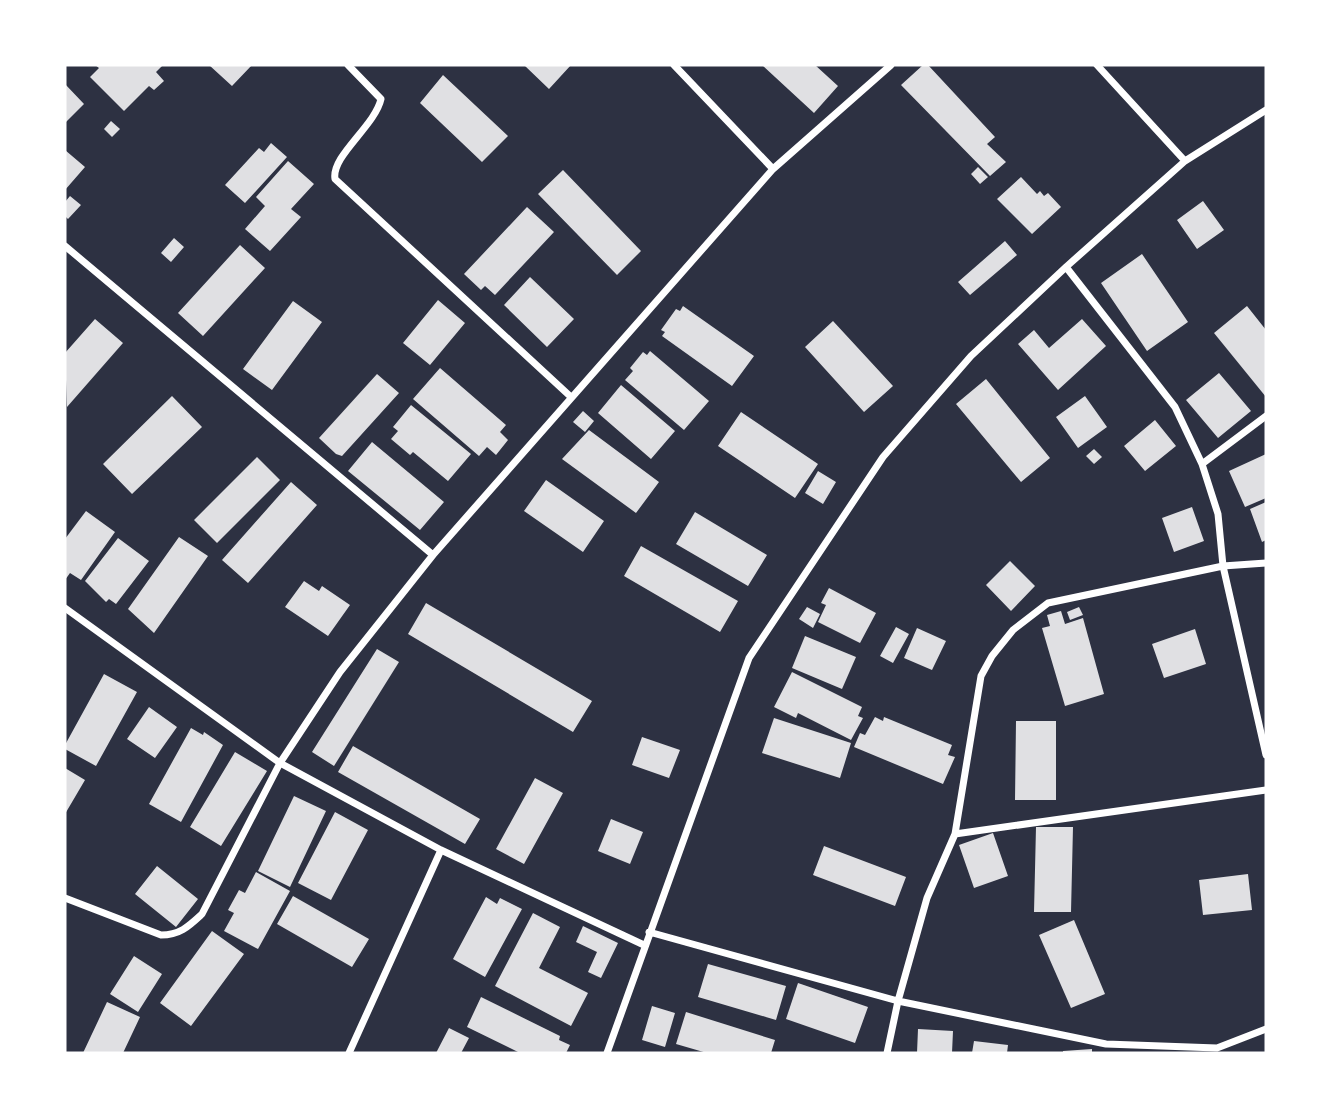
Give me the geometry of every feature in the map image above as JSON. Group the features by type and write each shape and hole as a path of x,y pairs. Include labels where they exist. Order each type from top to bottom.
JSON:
{"street":[{"path":"348,65 381,99 365,130 339,161 334,171 335,179 571,397"},
{"path":"674,65 773,169"},
{"path":"65,898 161,935 173,935 187,929 202,914 280,763 340,672 433,555 773,169 891,65"},
{"path":"1097,65 1185,161"},
{"path":"607,1053 749,658 883,457 971,356 1066,267 1185,161 1266,110"},
{"path":"65,246 433,555"},
{"path":"1066,267 1175,407 1202,464 1218,514 1223,566 1266,755"},
{"path":"1202,464 1266,416"},
{"path":"887,1053 898,1001 927,898 955,834 981,676 992,656 1013,630 1048,603 1223,566 1266,563"},
{"path":"65,608 280,763 441,850 644,946"},
{"path":"955,834 1266,790"},
{"path":"349,1053 441,850"},
{"path":"649,932 898,1001 1106,1044 1217,1048 1266,1029"}],"building":[{"path":"95,65 163,65 156,72 164,81 154,90 149,86 124,111 90,77 99,68"},
{"path":"209,65 252,65 232,86"},
{"path":"524,65 571,65 549,89"},
{"path":"762,65 815,65 838,86 814,113"},
{"path":"923,65 928,65 995,137 987,144 1006,162 990,176 901,85"},
{"path":"443,75 508,136 482,162 420,103"},
{"path":"65,84 84,104 65,123"},
{"path":"111,121 120,129 112,137 104,129"},
{"path":"271,143 287,157 245,203 225,185 259,148 264,152"},
{"path":"65,150 85,167 65,190"},
{"path":"288,161 314,184 291,209 301,217 270,251 245,229 265,206 256,197"},
{"path":"978,167 988,177 980,184 971,174"},
{"path":"563,170 641,251 617,275 538,194"},
{"path":"1021,177 1037,194 1040,191 1044,196 1048,193 1061,207 1032,234 997,199"},
{"path":"70,196 81,205 68,219 65,216 65,202"},
{"path":"1203,201 1224,230 1197,249 1177,220"},
{"path":"527,207 554,232 495,295 485,286 481,290 464,274"},
{"path":"174,238 184,247 171,262 161,253"},
{"path":"1005,241 1017,255 970,295 958,282"},
{"path":"240,245 265,268 203,336 178,313"},
{"path":"1142,254 1188,322 1147,351 1101,283"},
{"path":"530,277 574,319 547,347 504,305"},
{"path":"438,300 465,323 430,365 403,343"},
{"path":"293,301 322,322 272,390 243,369"},
{"path":"683,306 754,356 732,386 662,336 665,332 661,330 676,309 680,311"},
{"path":"1247,306 1266,330 1266,397 1214,333"},
{"path":"95,319 123,343 67,407 65,353"},
{"path":"1082,319 1106,346 1058,390 1018,344 1034,330 1049,348"},
{"path":"833,321 893,386 864,412 805,347"},
{"path":"650,351 709,401 684,430 625,380 633,371 630,368 643,352 647,355"},
{"path":"440,368 506,425 500,432 508,440 496,455 487,447 479,456 413,399"},
{"path":"1219,373 1251,411 1218,438 1186,400"},
{"path":"377,374 399,393 342,456 336,454 319,438"},
{"path":"986,379 1050,458 1021,482 956,404"},
{"path":"621,385 675,431 651,459 598,413"},
{"path":"172,396 202,427 132,494 103,464"},
{"path":"1085,396 1107,427 1078,448 1056,417"},
{"path":"411,405 471,454 448,481 413,452 410,455 391,439 398,431 393,427"},
{"path":"583,411 594,421 585,432 573,422"},
{"path":"741,412 818,464 795,498 718,446"},
{"path":"1155,420 1176,446 1145,471 1124,446"},
{"path":"589,430 659,482 636,513 562,459"},
{"path":"372,442 444,502 420,530 348,471"},
{"path":"1094,449 1102,457 1094,464 1086,456"},
{"path":"1266,454 1266,498 1245,507 1229,471"},
{"path":"257,457 280,480 217,543 194,520"},
{"path":"818,471 836,482 823,504 805,493"},
{"path":"546,480 604,521 583,552 524,511"},
{"path":"291,482 317,505 248,583 222,560"},
{"path":"1266,502 1266,540 1262,542 1250,509"},
{"path":"1192,507 1204,541 1174,552 1162,518"},
{"path":"86,511 115,532 81,580 70,573 65,580 65,539"},
{"path":"695,512 767,555 748,586 676,544"},
{"path":"179,537 208,556 154,633 128,609"},
{"path":"118,538 149,561 116,604 109,599 106,602 85,581"},
{"path":"641,546 738,601 720,632 624,576"},
{"path":"1010,561 1035,586 1011,611 986,585"},
{"path":"304,581 319,591 322,586 350,605 328,636 285,607"},
{"path":"829,588 876,613 860,643 818,622 826,605 821,603"},
{"path":"426,603 592,701 573,732 408,634"},
{"path":"807,607 820,614 813,628 799,619"},
{"path":"1079,607 1083,615 1070,620 1067,612"},
{"path":"1061,611 1065,624 1083,618 1104,694 1065,706 1042,628 1050,626 1047,615"},
{"path":"896,627 909,634 893,663 880,656"},
{"path":"917,628 946,641 932,670 904,658"},
{"path":"1195,629 1206,664 1164,678 1152,644"},
{"path":"805,636 856,657 842,689 792,668"},
{"path":"377,649 399,662 334,766 312,752"},
{"path":"792,672 862,707 858,716 863,718 851,740 798,713 796,718 774,707"},
{"path":"104,674 137,692 96,766 65,749 65,745"},
{"path":"149,707 177,727 155,758 127,739"},
{"path":"875,717 883,721 884,717 952,745 948,755 955,757 943,784 854,747 860,733 865,735"},
{"path":"774,718 851,743 840,778 762,753"},
{"path":"1016,721 1056,721 1056,800 1015,800"},
{"path":"191,728 203,735 204,732 223,745 181,822 149,804"},
{"path":"642,737 680,750 669,778 632,765"},
{"path":"353,746 480,819 465,844 338,772"},
{"path":"235,752 267,771 221,846 190,827"},
{"path":"65,768 85,780 65,814"},
{"path":"535,778 563,793 524,864 496,849"},
{"path":"294,796 326,811 290,887 258,871"},
{"path":"335,812 368,830 331,900 298,883"},
{"path":"611,819 643,832 630,864 598,851"},
{"path":"1036,827 1073,827 1071,912 1034,912"},
{"path":"993,833 1008,876 974,888 959,845"},
{"path":"824,846 906,877 895,906 813,875"},
{"path":"157,866 198,899 176,927 135,894"},
{"path":"256,872 290,891 258,949 224,931 234,913 228,910 239,890 245,893"},
{"path":"1248,874 1252,910 1203,915 1199,880"},
{"path":"293,896 369,939 352,967 277,924"},
{"path":"486,897 497,904 500,898 522,909 485,977 453,959"},
{"path":"533,913 560,927 539,968 588,993 571,1026 495,986"},
{"path":"1074,920 1105,994 1071,1008 1039,935"},
{"path":"583,926 618,943 601,978 588,972 597,952 576,942"},
{"path":"212,931 244,954 191,1026 160,1003"},
{"path":"134,956 162,974 138,1012 110,994"},
{"path":"708,964 786,986 776,1020 698,997"},
{"path":"798,983 868,1007 855,1043 786,1019"},
{"path":"481,997 560,1036 559,1040 570,1045 566,1053 520,1053 467,1027"},
{"path":"107,1002 140,1017 123,1053 83,1053"},
{"path":"652,1006 675,1013 665,1047 642,1040"},
{"path":"686,1012 775,1040 771,1053 707,1053 676,1044"},
{"path":"449,1028 469,1038 461,1053 436,1053"},
{"path":"918,1029 953,1031 952,1053 917,1053"},
{"path":"974,1041 1008,1045 1007,1053 972,1053"},
{"path":"1092,1049 1092,1053 1063,1053 1063,1051"}]}
